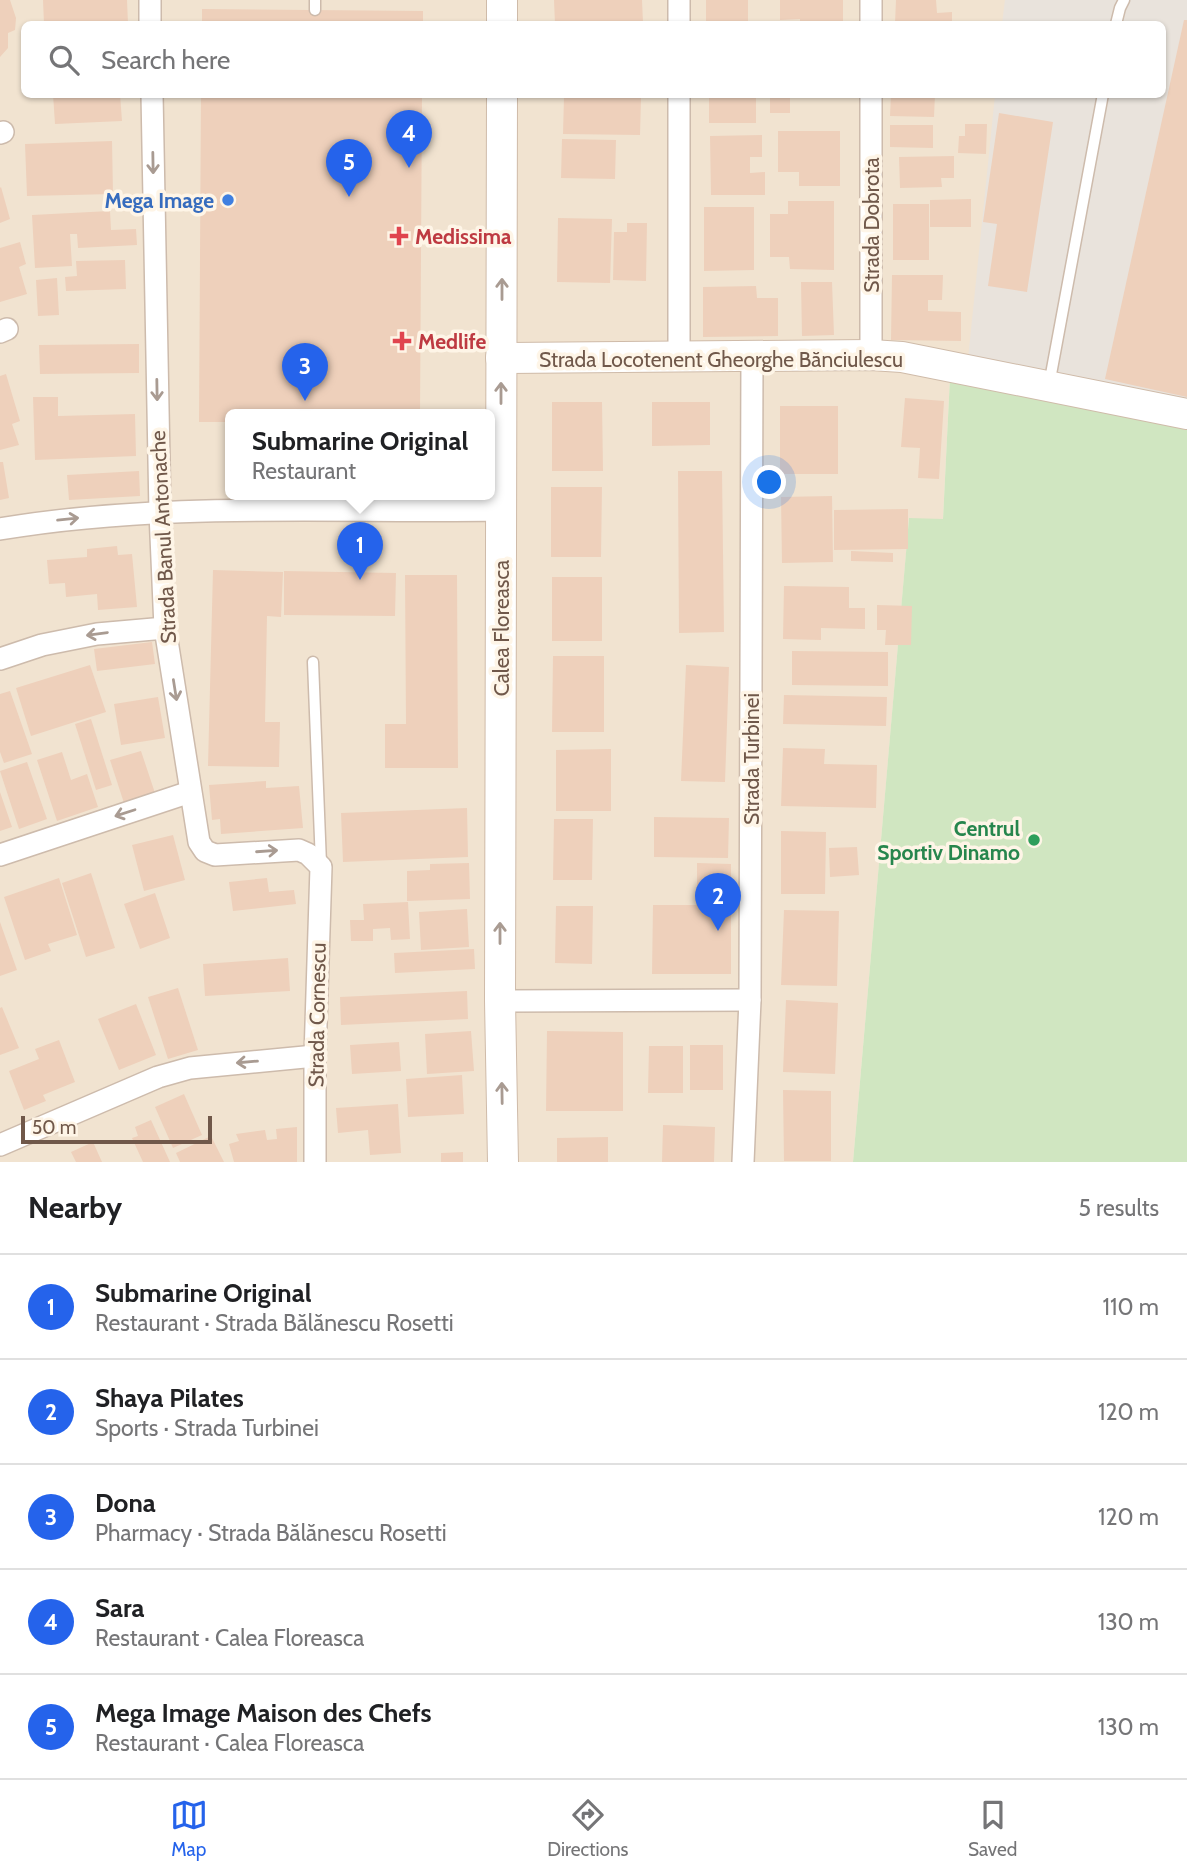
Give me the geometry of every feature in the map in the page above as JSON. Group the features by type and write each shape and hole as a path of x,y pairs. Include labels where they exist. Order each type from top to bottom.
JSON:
{"street":[{"path":"150,0 150,21"},
{"path":"502,0 502,21"},
{"path":"679,0 679,21"},
{"path":"872,0 872,21"},
{"name":"Strada Banul Antonache","path":"152,98 159,513 165,628 199,842 205,851 215,855 299,850 308,854 321,867"},
{"name":"Calea Floreasca","path":"502,98 500,1001 503,1162"},
{"path":"678,357 679,98"},
{"name":"Strada Dobrota","path":"871,98 871,355"},
{"name":"Strada Turbinei","path":"743,1162 750,1000 752,356"},
{"name":"Strada Locotenent Gheorghe Bănciulescu","path":"502,358 902,357 1187,414"},
{"path":"0,528 74,519 306,502 501,510"},
{"path":"0,659 42,645 97,634 165,628"},
{"path":"0,855 190,792"},
{"name":"Strada Cornescu","path":"315,1162 315,1056 321,867"},
{"path":"500,1001 750,1000"},
{"path":"0,1145 158,1077 190,1068 315,1056"}],"lane":[{"path":"1117,21 1124,0"},
{"path":"1049,385 1102,98"},
{"path":"313,662 321,867"}],"shaded area":[{"path":"0,0 1187,0 1187,430 950,377 943,519 909,519 853,1162 0,1162"},
{"path":"1005,0 1187,0 1187,406 968,359 995,98 1166,98 1166,21 1002,21"}],"green space":[{"name":"Centrul Sportiv Dinamo","path":"950,377 1187,430 1187,1162 853,1162 909,518 943,519"}],"building":[{"path":"0,0 10,0 16,18 15,30 8,33 8,48 0,57"},
{"path":"43,0 127,0 128,21 44,21"},
{"path":"554,0 642,0 643,21 555,21"},
{"path":"706,0 748,0 748,21 706,21"},
{"path":"780,0 843,0 843,21 780,20"},
{"path":"896,0 936,0 937,13 952,12 952,21 895,21"},
{"path":"202,9 423,11 423,21 202,21"},
{"path":"1184,20 1187,20 1187,397 1105,379"},
{"path":"53,98 120,98 122,121 55,124"},
{"path":"201,98 422,98 420,409 225,409 225,422 199,422"},
{"path":"564,98 641,98 640,135 563,134"},
{"path":"709,98 756,98 756,123 709,123"},
{"path":"770,98 790,98 790,113 770,113"},
{"path":"891,98 935,98 934,117 890,116"},
{"path":"999,113 1053,122 1027,292 988,286 997,224 983,222"},
{"path":"965,124 987,124 986,154 958,153 959,136 965,136"},
{"path":"890,125 933,125 933,148 890,147"},
{"path":"778,131 840,131 840,186 799,186 799,172 778,172"},
{"path":"762,135 762,157 750,157 750,173 765,172 765,195 711,195 710,136"},
{"path":"562,139 616,140 615,179 561,178"},
{"path":"112,141 113,194 27,196 25,144"},
{"path":"954,156 954,178 941,178 942,187 900,188 899,157"},
{"path":"0,188 10,219 0,223"},
{"path":"971,199 971,227 930,227 930,200"},
{"path":"788,201 834,201 834,270 790,269 789,257 770,257 770,214 788,214"},
{"path":"893,204 929,204 929,260 893,260"},
{"path":"704,207 754,207 754,270 704,271"},
{"path":"110,211 111,230 136,229 137,245 78,248 77,234 70,234 72,266 35,268 32,215"},
{"path":"558,218 612,219 610,283 557,282"},
{"path":"627,223 647,223 646,281 613,280 614,232 627,232"},
{"path":"20,242 26,264 19,267 27,294 0,302 0,248"},
{"path":"125,260 126,289 66,291 65,277 77,276 76,261"},
{"path":"892,275 943,275 942,300 928,300 928,311 961,312 961,341 891,340"},
{"path":"57,278 59,315 38,316 36,280"},
{"path":"801,282 832,282 834,335 802,336"},
{"path":"756,286 757,298 778,298 778,336 703,337 703,287"},
{"path":"139,344 139,373 40,374 39,345"},
{"path":"6,374 20,421 12,424 19,445 0,450 0,376"},
{"path":"33,397 58,397 58,416 135,414 136,456 35,460"},
{"path":"905,398 944,401 939,479 918,478 920,448 901,447"},
{"path":"552,402 602,402 603,471 552,471"},
{"path":"652,402 710,402 710,445 652,446"},
{"path":"780,406 838,406 838,474 780,474"},
{"path":"0,462 3,462 9,498 0,500"},
{"path":"139,471 140,496 69,500 67,475"},
{"path":"678,471 722,471 724,632 679,633"},
{"path":"551,487 602,487 601,557 551,557"},
{"path":"832,496 833,562 782,563 781,497"},
{"path":"908,509 908,549 834,550 834,510"},
{"path":"117,546 118,555 132,554 137,607 98,610 97,594 66,597 65,583 49,584 47,560 87,557 87,549"},
{"path":"851,551 893,553 893,562 851,561"},
{"path":"213,570 283,572 281,617 267,616 265,722 280,722 279,767 208,766"},
{"path":"284,571 396,573 395,616 284,615"},
{"path":"405,575 457,575 458,768 385,768 385,724 406,724"},
{"path":"552,577 602,577 602,641 552,641"},
{"path":"784,586 849,587 849,608 865,608 865,629 821,628 821,640 783,639"},
{"path":"877,605 912,606 911,645 885,645 886,630 877,630"},
{"path":"152,642 155,664 97,671 94,649"},
{"path":"792,651 888,652 888,686 792,685"},
{"path":"553,656 604,656 604,732 552,732"},
{"path":"90,665 106,712 31,736 16,688"},
{"path":"686,665 729,667 725,782 681,781"},
{"path":"10,691 32,754 4,763 0,752 0,694"},
{"path":"784,695 887,697 886,726 783,724"},
{"path":"158,697 165,738 121,745 114,704"},
{"path":"91,719 112,785 96,790 75,724"},
{"path":"783,748 825,749 824,764 877,765 876,808 781,806"},
{"path":"611,749 611,811 556,811 556,750"},
{"path":"141,751 155,793 124,803 110,760"},
{"path":"62,752 71,780 87,774 98,807 57,821 37,760"},
{"path":"27,762 47,819 19,829 0,771"},
{"path":"266,781 266,788 299,786 303,828 221,834 220,819 212,820 209,785"},
{"path":"0,792 12,827 0,831"},
{"path":"467,808 468,857 343,862 341,813"},
{"path":"654,817 729,818 728,858 654,857"},
{"path":"554,819 593,819 592,880 553,880"},
{"path":"781,831 826,832 825,894 781,894"},
{"path":"173,835 185,880 144,891 132,845"},
{"path":"857,847 859,875 830,877 829,848"},
{"path":"469,863 470,899 407,901 407,871 430,870 430,864"},
{"path":"697,863 731,864 731,892 697,891"},
{"path":"91,873 115,948 86,957 62,883"},
{"path":"59,878 77,935 48,944 51,951 25,960 4,897"},
{"path":"267,878 269,892 294,890 296,904 233,911 229,882"},
{"path":"155,893 170,938 140,949 124,904"},
{"path":"408,902 410,939 391,940 390,928 373,929 373,941 351,941 350,920 364,920 363,904"},
{"path":"653,905 731,905 731,974 652,974"},
{"path":"556,906 593,906 592,964 555,963"},
{"path":"467,909 469,947 421,950 419,912"},
{"path":"784,910 839,911 837,986 781,985"},
{"path":"0,922 17,970 0,976"},
{"path":"474,949 475,969 395,973 394,953"},
{"path":"288,958 290,991 205,996 203,964"},
{"path":"178,988 198,1050 168,1059 148,997"},
{"path":"467,991 468,1019 341,1025 340,997"},
{"path":"786,1000 838,1003 835,1074 783,1072"},
{"path":"136,1004 156,1055 119,1070 98,1019"},
{"path":"2,1007 19,1048 0,1055 0,1008"},
{"path":"471,1031 474,1071 427,1074 425,1034"},
{"path":"547,1031 623,1032 623,1111 546,1111"},
{"path":"59,1040 75,1082 43,1095 46,1101 24,1110 9,1071 39,1059 35,1049"},
{"path":"399,1042 401,1071 352,1074 350,1045"},
{"path":"690,1045 723,1045 723,1090 690,1090"},
{"path":"649,1046 683,1046 683,1093 648,1093"},
{"path":"462,1075 464,1114 408,1117 406,1079"},
{"path":"783,1090 831,1091 831,1161 784,1161"},
{"path":"184,1094 202,1135 173,1148 155,1107"},
{"path":"398,1104 401,1153 370,1155 368,1130 338,1133 336,1108"},
{"path":"151,1120 170,1162 143,1162 132,1138 138,1136 135,1127"},
{"path":"663,1125 715,1127 714,1162 662,1162"},
{"path":"297,1127 297,1162 234,1162 229,1144 239,1141 236,1134 265,1130 267,1140 277,1139 276,1129"},
{"path":"211,1136 224,1162 180,1162 176,1153"},
{"path":"608,1137 608,1162 557,1162 557,1138"},
{"path":"93,1142 102,1162 76,1162 71,1152"},
{"path":"463,1152 463,1162 441,1162 441,1153"}],"place":[{"name":"Sara","path":"409,168"},
{"name":"Mega Image Maison des Chefs","path":"349,197"},
{"name":"Mega Image","path":"228,200"},
{"name":"Medissima","path":"399,236"},
{"name":"Medlife","path":"402,341"},
{"name":"Dona","path":"305,401"},
{"name":"Submarine Original","path":"360,580"},
{"name":"Centrul Sportiv Dinamo","path":"1034,840"},
{"name":"Shaya Pilates","path":"718,931"}]}
